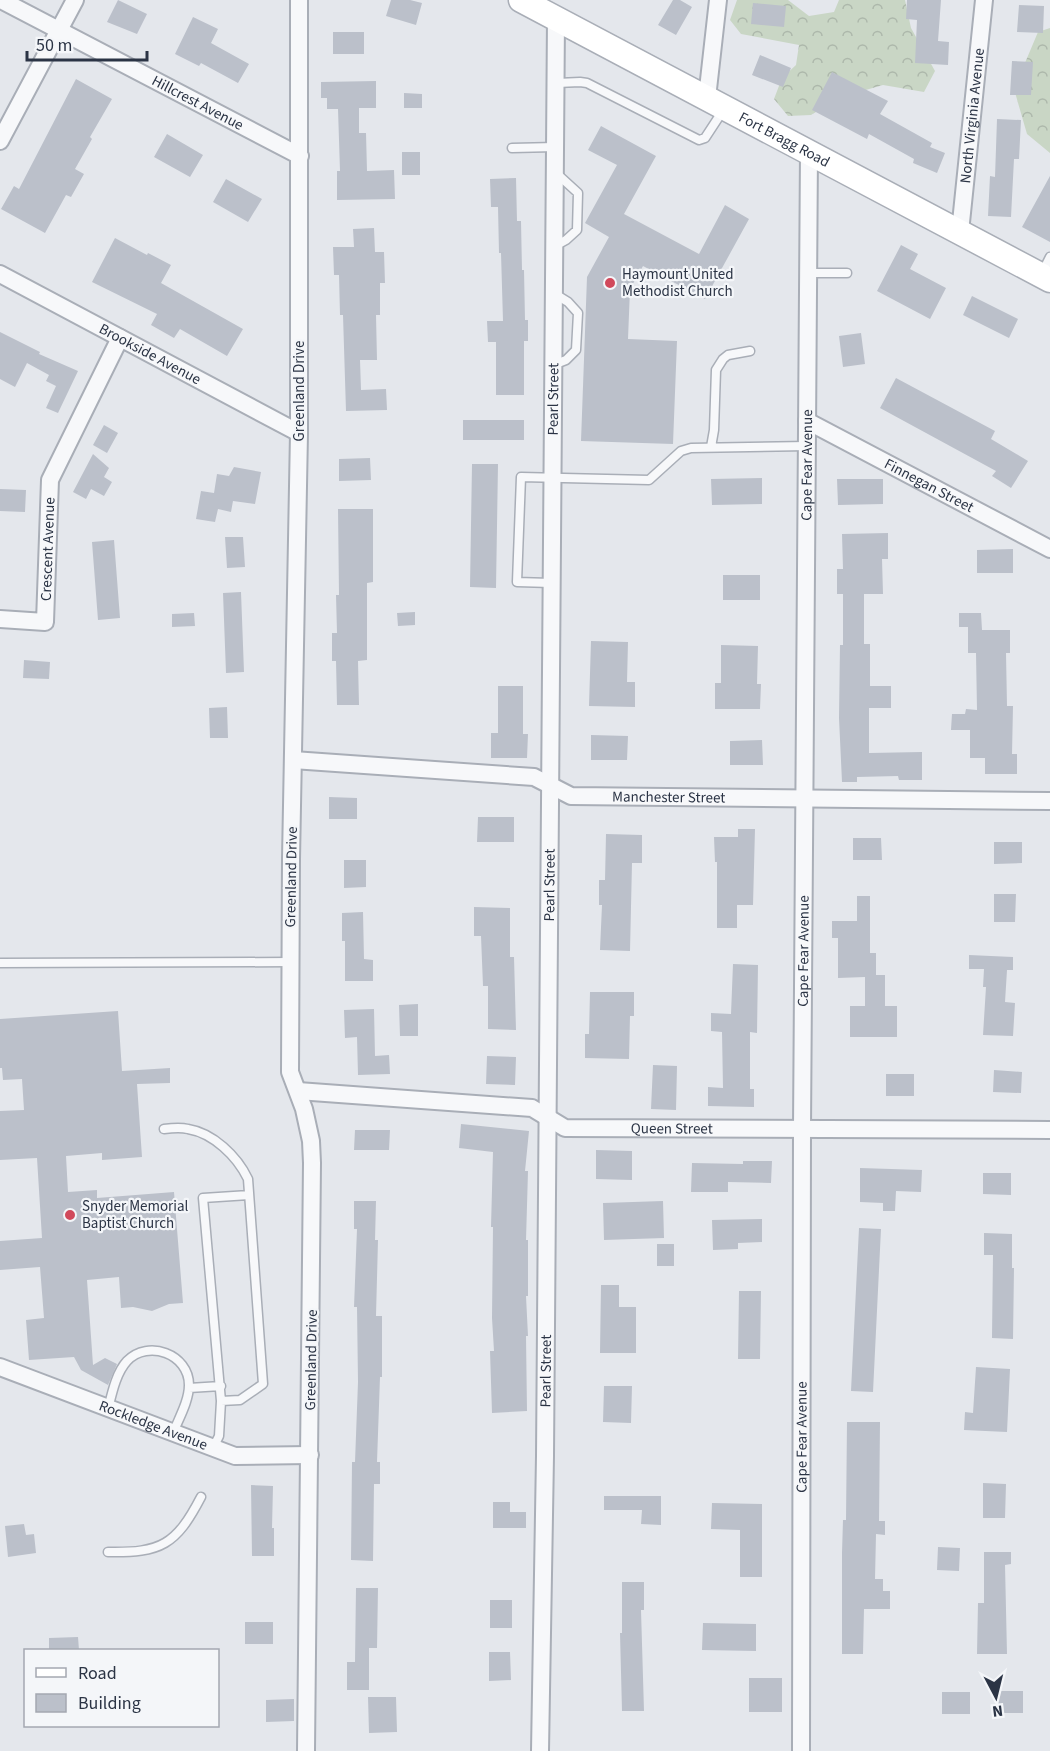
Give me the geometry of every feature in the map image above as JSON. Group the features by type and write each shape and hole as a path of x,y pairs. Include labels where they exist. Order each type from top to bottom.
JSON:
{"main road":[{"name":"Fort Bragg Road","path":"521,0 960,232 1047,271"}],"street":[{"name":"Hillcrest Avenue","path":"1,0 300,156"},
{"path":"0,141 75,0"},
{"name":"Greenland Drive","path":"299,0 299,433 290,1072 304,1109 311,1141 312,1163 306,1751"},
{"path":"716,103 718,0"},
{"name":"North Virginia Avenue","path":"960,232 984,0"},
{"name":"Pearl Street","path":"540,1751 548,1116 556,19"},
{"name":"Cape Fear Avenue","path":"801,1751 802,1128 809,152"},
{"name":"Brookside Avenue","path":"0,274 299,433"},
{"name":"Crescent Avenue","path":"0,619 45,622 50,480 120,338"},
{"name":"Finnegan Street","path":"807,421 1050,549"},
{"name":"Manchester Street","path":"293,760 534,777 571,796 1050,801"},
{"name":"Queen Street","path":"298,1090 532,1108 565,1128 1050,1130"},
{"name":"Rockledge Avenue","path":"0,1367 235,1456 310,1455"}],"lane":[{"path":"557,83 587,83 699,140 705,138 716,103"},
{"path":"512,148 555,147"},
{"path":"554,246 566,240 577,230 578,193 555,172"},
{"path":"808,273 847,273"},
{"path":"553,365 566,360 576,350 578,313 554,293"},
{"path":"711,447 714,430 716,370 728,355 750,351"},
{"path":"551,583 517,582 520,477 649,480 681,451 691,448 807,446"},
{"path":"0,963 291,962"},
{"path":"164,1129 189,1129 207,1136 222,1145 248,1179 262,1384 240,1400 221,1401"},
{"path":"213,1448 219,1436 221,1386 203,1198 249,1195"},
{"path":"108,1409 113,1388 127,1362 136,1354 148,1350 160,1350 171,1354 186,1372 189,1388 173,1433"},
{"path":"189,1388 221,1386"},
{"path":"108,1552 136,1552 165,1544 189,1521 201,1497"}],"green space":[{"path":"737,0 788,0 809,16 834,12 839,0 905,0 911,28 935,71 924,92 883,85 838,98 811,115 788,116 774,99 782,78 796,65 799,45 741,34 730,20"},
{"path":"1050,28 1050,153 1027,134 1014,89 1038,32"}],"building":[{"path":"118,0 147,14 137,34 107,22"},
{"path":"391,0 410,0 422,3 416,25 386,16"},
{"path":"673,0 680,0 692,7 676,35 658,25"},
{"path":"907,0 941,0 938,41 949,42 948,65 915,63 917,20 906,19"},
{"path":"753,3 786,6 784,27 751,24"},
{"path":"1019,5 1044,6 1043,33 1017,32"},
{"path":"193,17 218,29 211,43 249,64 238,83 201,63 199,66 175,54"},
{"path":"333,32 364,32 364,54 333,54"},
{"path":"760,55 791,68 783,87 752,75"},
{"path":"1012,61 1033,62 1031,95 1010,95"},
{"path":"832,72 888,101 880,114 932,143 930,147 945,153 937,173 913,163 914,159 869,134 867,139 812,110"},
{"path":"76,79 112,99 75,169 84,174 71,197 66,195 45,233 1,209 14,186 19,189"},
{"path":"376,81 376,108 359,108 359,133 366,133 367,171 394,170 395,199 337,200 337,171 340,171 338,109 327,109 327,98 321,98 321,82"},
{"path":"404,93 422,94 422,108 404,108"},
{"path":"997,119 1021,120 1019,159 1014,159 1011,217 988,216 990,176 995,177"},
{"name":"Haymount United Methodist Church","path":"601,126 656,156 624,214 699,254 725,205 749,219 705,299 643,266 630,289 628,339 677,341 673,444 581,441 587,277 609,237 585,223 617,165 588,150"},
{"path":"167,134 203,155 190,177 154,157"},
{"path":"402,152 420,152 420,175 402,175"},
{"path":"1050,176 1050,242 1022,227"},
{"path":"516,178 517,221 521,221 525,320 528,320 528,341 524,341 524,395 496,395 496,342 488,342 487,321 503,321 498,207 491,207 490,179"},
{"path":"226,179 262,199 248,222 213,202"},
{"path":"374,228 375,252 384,252 385,283 380,283 380,315 376,315 377,360 360,360 361,390 386,389 387,410 346,411 343,315 340,315 339,275 334,275 333,247 354,247 353,229"},
{"path":"115,238 171,265 161,283 243,329 227,356 180,329 174,338 151,325 157,314 92,282"},
{"path":"901,245 918,254 910,269 946,288 930,319 877,291"},
{"path":"972,296 1018,319 1009,338 963,315"},
{"path":"0,332 40,352 39,354 78,371 58,413 46,408 56,386 46,381 49,375 27,363 15,387 0,379"},
{"path":"861,333 865,364 843,367 839,336"},
{"path":"896,378 995,431 991,439 1028,461 1011,488 992,476 996,471 880,408"},
{"path":"463,420 524,420 524,440 463,440"},
{"path":"104,425 118,433 107,453 93,445"},
{"path":"93,454 109,468 104,477 112,482 104,496 91,489 86,499 73,492"},
{"path":"370,458 371,480 339,481 339,459"},
{"path":"472,464 498,464 496,588 470,587"},
{"path":"234,467 261,472 255,504 233,501 231,512 218,509 215,522 196,519 201,491 214,493 217,474 229,476"},
{"path":"762,478 762,504 712,505 711,479"},
{"path":"837,479 883,479 883,504 838,505"},
{"path":"0,489 26,490 25,512 0,511"},
{"path":"338,509 373,509 373,582 367,583 367,660 358,661 359,705 337,705 336,661 332,661 332,633 337,633 336,595 339,595"},
{"path":"888,533 888,559 882,559 883,594 864,594 864,644 870,644 870,686 891,686 891,708 869,708 869,753 922,752 922,780 899,780 898,776 857,777 857,782 842,782 839,718 843,594 837,594 837,569 843,569 842,534"},
{"path":"225,537 243,537 245,567 227,568"},
{"path":"114,540 120,618 98,620 92,542"},
{"path":"1013,549 1013,573 977,573 977,550"},
{"path":"723,575 760,575 760,600 723,600"},
{"path":"241,592 244,672 226,673 223,593"},
{"path":"415,612 415,625 398,626 397,613"},
{"path":"194,613 195,626 172,627 172,614"},
{"path":"959,613 981,613 982,630 1010,630 1010,653 1006,653 1007,706 1013,706 1012,754 1017,754 1017,774 985,774 985,758 970,758 970,730 951,730 952,714 965,714 966,709 977,710 976,653 968,653 968,627 959,627"},
{"path":"591,641 628,642 627,682 635,682 635,707 589,706"},
{"path":"721,645 758,646 757,684 761,684 760,709 715,709 715,683 721,683"},
{"path":"24,660 50,662 49,679 23,678"},
{"path":"498,686 523,686 523,734 528,734 527,758 491,758 491,733 498,733"},
{"path":"227,707 228,738 210,738 209,708"},
{"path":"591,735 628,736 627,760 591,760"},
{"path":"762,740 763,765 730,765 730,741"},
{"path":"329,797 357,798 357,819 329,819"},
{"path":"478,817 514,817 514,842 477,842"},
{"path":"738,829 755,829 753,905 737,905 737,928 717,928 717,862 715,862 714,837 738,837"},
{"path":"606,834 642,835 642,863 632,863 630,951 600,950 602,905 599,905 599,880 605,880"},
{"path":"853,838 881,838 882,860 853,860"},
{"path":"994,842 1022,842 1022,863 994,864"},
{"path":"344,860 366,860 366,887 344,888"},
{"path":"994,894 1016,894 1015,922 994,922"},
{"path":"857,896 870,896 870,953 876,953 876,975 885,975 885,1006 897,1006 897,1037 850,1037 850,1006 865,1006 865,977 838,978 838,938 832,938 832,921 857,921"},
{"path":"474,907 510,908 510,957 514,957 516,1030 488,1029 488,986 483,986 481,936 474,936"},
{"path":"363,912 364,959 373,960 373,981 345,981 342,913"},
{"path":"969,955 1013,957 1013,970 1007,970 1005,1002 1015,1003 1013,1036 983,1035 986,987 983,987 984,969 969,969"},
{"path":"733,964 758,965 757,1033 750,1032 750,1089 754,1089 754,1107 708,1106 708,1087 723,1088 722,1032 711,1031 711,1013 731,1014"},
{"path":"590,992 634,992 634,1016 630,1016 629,1059 585,1058 585,1034 589,1034"},
{"path":"418,1004 418,1036 400,1036 399,1005"},
{"path":"374,1009 375,1056 389,1055 390,1074 358,1075 357,1037 345,1038 344,1010"},
{"name":"Snyder Memorial Baptist Church","path":"118,1011 122,1071 170,1068 170,1083 137,1084 142,1157 102,1160 102,1153 66,1156 68,1192 97,1190 97,1198 174,1192 183,1303 169,1304 152,1311 133,1307 121,1308 119,1277 87,1280 93,1365 105,1358 117,1364 108,1385 81,1370 74,1357 29,1360 26,1320 44,1318 40,1267 0,1270 0,1241 42,1238 37,1158 0,1160 0,1111 24,1110 22,1079 3,1080 2,1068 0,1068 0,1019"},
{"path":"487,1056 516,1057 515,1085 486,1084"},
{"path":"653,1065 677,1066 676,1110 651,1109"},
{"path":"994,1070 1022,1072 1021,1093 993,1092"},
{"path":"886,1074 914,1074 914,1096 886,1096"},
{"path":"461,1124 529,1131 525,1171 528,1171 527,1411 492,1413 490,1351 494,1351 493,1227 491,1227 493,1152 459,1148"},
{"path":"355,1130 390,1130 389,1150 354,1150"},
{"path":"596,1150 632,1151 632,1180 596,1179"},
{"path":"743,1161 772,1161 771,1183 728,1182 728,1192 691,1192 692,1163 743,1164"},
{"path":"860,1168 922,1170 921,1192 896,1191 895,1211 883,1211 883,1203 860,1202"},
{"path":"983,1173 1011,1173 1011,1195 983,1194"},
{"path":"354,1201 376,1201 375,1240 378,1240 376,1316 382,1316 382,1377 380,1377 377,1462 380,1462 380,1484 374,1484 373,1561 351,1560 352,1462 355,1462 358,1382 357,1307 354,1307 357,1229 354,1229"},
{"path":"663,1201 664,1238 604,1240 603,1203"},
{"path":"762,1219 762,1242 738,1243 738,1249 713,1250 712,1220"},
{"path":"859,1228 881,1229 873,1392 851,1391"},
{"path":"984,1233 1012,1234 1013,1339 992,1338 993,1255 984,1255"},
{"path":"657,1244 674,1244 674,1266 657,1266"},
{"path":"601,1285 619,1285 619,1307 636,1307 636,1353 600,1353"},
{"path":"739,1291 761,1291 760,1359 738,1359"},
{"path":"976,1367 1010,1369 1007,1432 964,1430 965,1412 973,1413"},
{"path":"604,1386 632,1386 631,1423 603,1422"},
{"path":"847,1422 880,1422 879,1521 885,1521 885,1535 876,1534 875,1579 883,1579 883,1591 890,1591 890,1609 864,1609 863,1654 842,1654 842,1553 843,1520 846,1520"},
{"path":"983,1483 1006,1484 1005,1518 983,1518"},
{"path":"251,1485 273,1486 274,1556 252,1556"},
{"path":"604,1496 661,1496 661,1525 641,1524 642,1510 604,1510"},
{"path":"493,1502 510,1502 510,1512 526,1512 526,1528 493,1528"},
{"path":"712,1503 762,1504 762,1577 740,1577 740,1530 711,1529"},
{"path":"24,1524 26,1535 34,1534 36,1553 8,1557 5,1526"},
{"path":"938,1547 960,1548 959,1571 937,1570"},
{"path":"984,1552 1011,1552 1011,1564 1005,1565 1007,1654 977,1654 978,1603 984,1603"},
{"path":"622,1582 644,1582 644,1610 641,1610 644,1711 622,1711 620,1633 622,1633"},
{"path":"356,1588 378,1588 377,1648 369,1648 369,1690 347,1690 347,1662 355,1662"},
{"path":"490,1600 512,1600 512,1628 490,1628"},
{"path":"245,1622 273,1622 273,1644 245,1644"},
{"path":"703,1623 756,1624 756,1651 702,1650"},
{"path":"78,1637 79,1649 49,1649 49,1638"},
{"path":"489,1652 510,1652 511,1680 489,1681"},
{"path":"749,1678 782,1678 782,1712 749,1712"},
{"path":"995,1691 1023,1691 1023,1713 995,1713"},
{"path":"942,1692 970,1692 970,1714 942,1714"},
{"path":"368,1697 396,1697 397,1732 369,1733"},
{"path":"294,1699 294,1721 266,1722 266,1700"}],"place":[{"name":"Haymount United Methodist Church","path":"610,283"},
{"name":"Snyder Memorial Baptist Church","path":"70,1215"}]}
